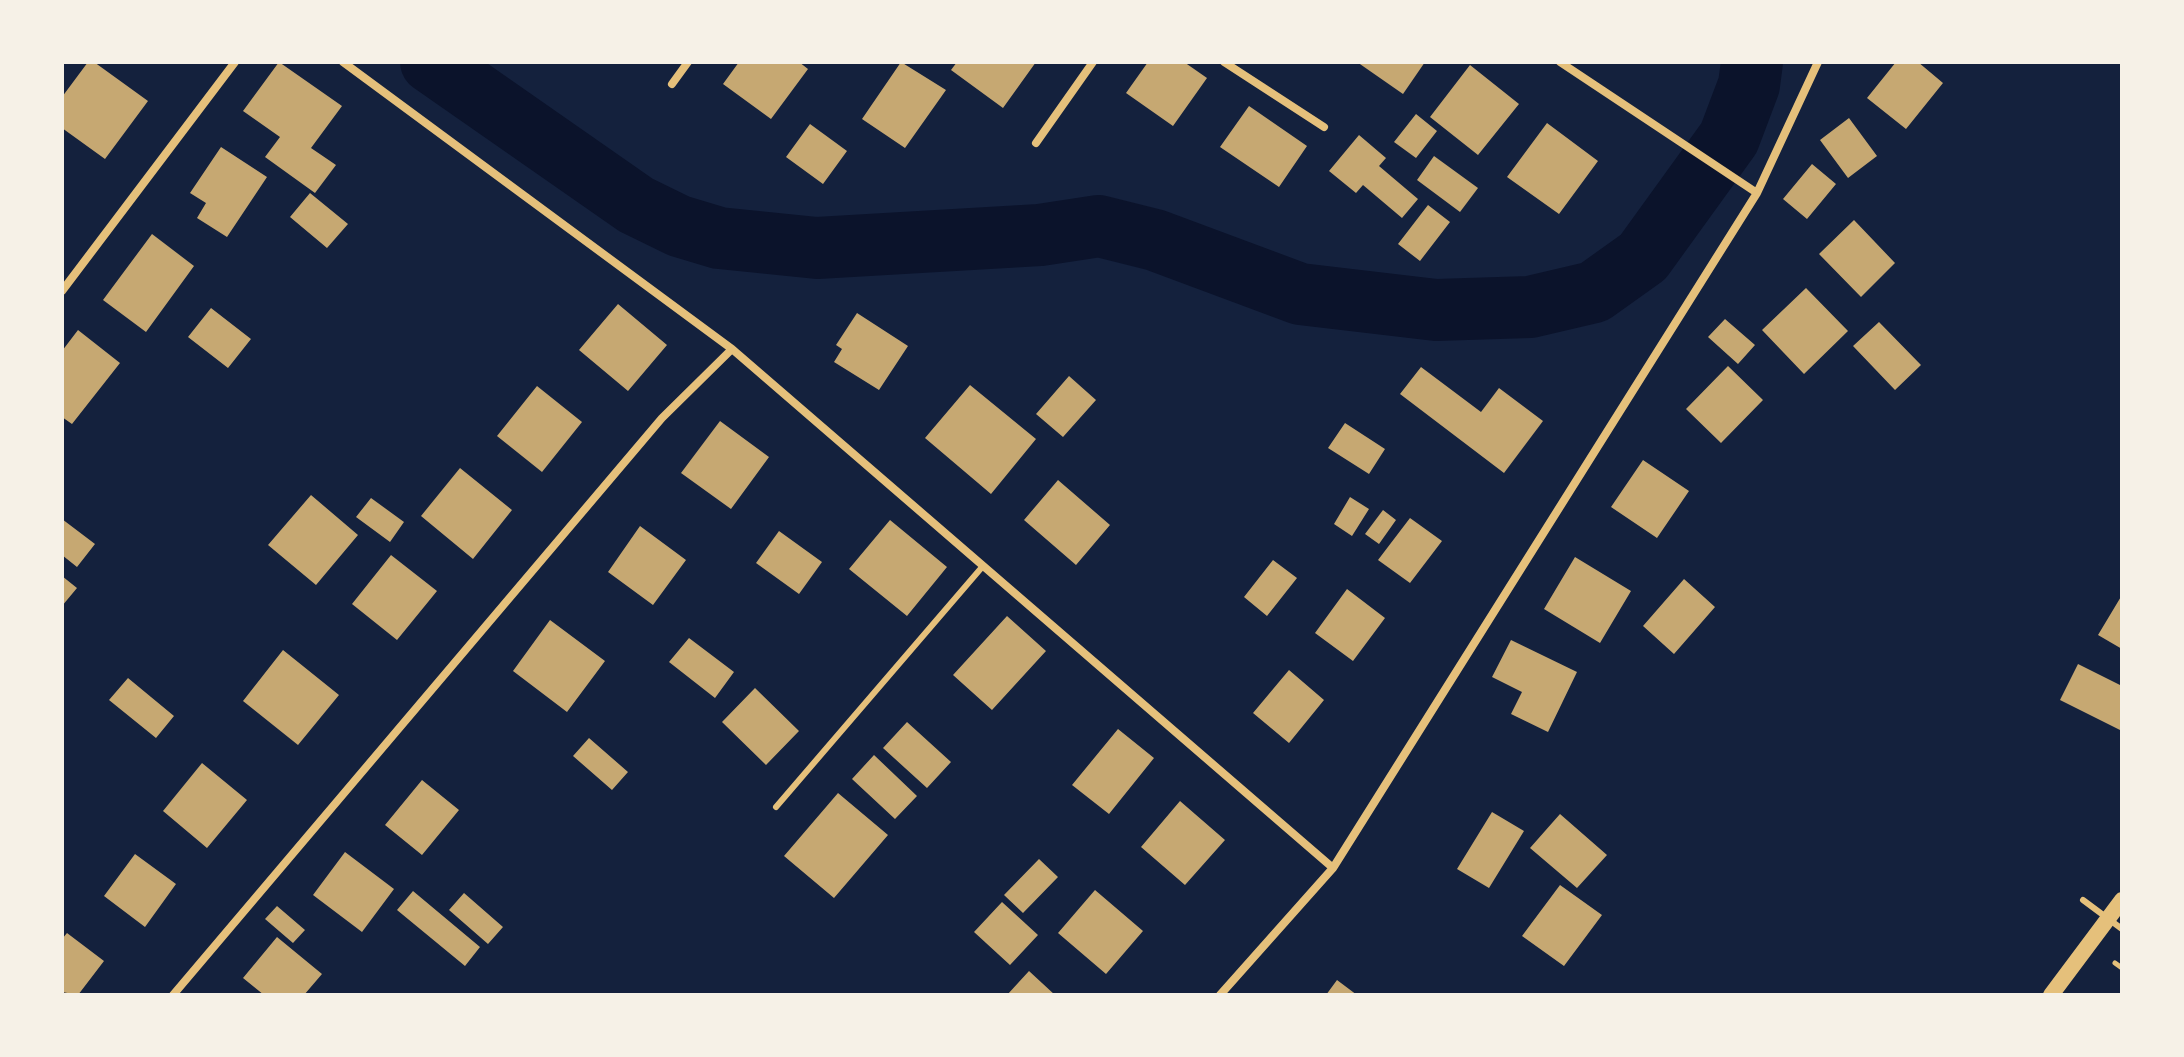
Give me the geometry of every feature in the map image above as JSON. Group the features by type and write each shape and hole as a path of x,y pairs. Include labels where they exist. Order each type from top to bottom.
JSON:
{"main road":[{"path":"2051,995 2115,924 2122,900"}],"street":[{"path":"62,291 235,62"},
{"path":"343,62 732,349 1333,868"},
{"path":"672,84 688,62"},
{"path":"1036,143 1093,62"},
{"path":"1224,62 1324,127"},
{"path":"1560,62 1757,193"},
{"path":"1220,995 1333,868 1757,193 1818,62"},
{"path":"173,995 662,418 732,349"}],"lane":[{"path":"776,807 983,566"},
{"path":"2083,900 2115,924"}],"path":[{"path":"2115,963 2122,968"}],"building":[{"path":"88,62 94,62 148,101 105,159 62,128 62,97"},
{"path":"279,62 342,106 311,148 336,165 315,193 265,157 280,137 243,111"},
{"path":"739,62 799,62 808,69 771,119 723,84"},
{"path":"901,62 946,90 905,148 862,119"},
{"path":"957,62 1036,62 1003,108 951,70"},
{"path":"1148,62 1184,62 1207,78 1173,126 1126,93"},
{"path":"1357,62 1425,62 1403,94"},
{"path":"1896,62 1918,62 1943,83 1906,129 1867,98"},
{"path":"1470,65 1519,104 1478,155 1430,117"},
{"path":"1249,106 1307,146 1279,187 1220,147"},
{"path":"1416,114 1437,131 1416,158 1394,142"},
{"path":"1849,118 1877,156 1848,178 1820,140"},
{"path":"1547,123 1598,161 1559,214 1507,177"},
{"path":"810,124 847,151 823,184 786,157"},
{"path":"1359,135 1386,158 1379,166 1418,199 1402,218 1363,185 1356,193 1329,171"},
{"path":"221,147 267,177 227,237 197,218 206,203 190,193"},
{"path":"1434,156 1478,188 1460,212 1417,180"},
{"path":"1812,164 1836,184 1807,219 1783,199"},
{"path":"310,193 348,224 327,248 290,217"},
{"path":"1428,205 1450,222 1420,261 1398,244"},
{"path":"1854,220 1895,263 1861,297 1819,254"},
{"path":"152,234 194,266 146,332 103,300"},
{"path":"1806,288 1848,331 1804,374 1762,330"},
{"path":"618,304 667,345 628,391 579,350"},
{"path":"211,308 251,339 228,368 188,337"},
{"path":"857,313 908,346 879,390 834,362 842,349 836,345"},
{"path":"1725,319 1755,345 1738,364 1708,337"},
{"path":"1879,322 1921,365 1895,390 1853,346"},
{"path":"78,330 120,363 72,424 62,417 62,351"},
{"path":"1728,366 1763,400 1721,443 1686,409"},
{"path":"1421,367 1481,412 1499,388 1543,421 1504,473 1400,394"},
{"path":"1069,376 1096,400 1063,437 1036,414"},
{"path":"970,385 1036,439 991,494 925,438"},
{"path":"537,386 582,422 542,472 497,436"},
{"path":"720,421 769,457 731,509 681,473"},
{"path":"1345,423 1385,449 1369,474 1328,448"},
{"path":"1643,460 1689,491 1657,538 1611,507"},
{"path":"460,468 512,510 473,559 421,516"},
{"path":"1058,480 1110,525 1076,565 1024,520"},
{"path":"311,495 358,535 316,585 268,545"},
{"path":"1350,497 1369,509 1352,536 1334,524"},
{"path":"371,498 404,522 390,542 356,517"},
{"path":"1383,510 1396,520 1379,544 1365,534"},
{"path":"1410,518 1442,541 1410,583 1378,560"},
{"path":"62,519 95,544 77,567 62,555"},
{"path":"890,520 947,567 907,616 849,569"},
{"path":"640,526 686,560 653,605 608,572"},
{"path":"779,531 822,562 799,594 756,563"},
{"path":"391,555 437,591 397,640 352,604"},
{"path":"1575,557 1631,591 1600,643 1544,609"},
{"path":"1273,560 1297,578 1267,616 1244,597"},
{"path":"62,576 77,588 62,606"},
{"path":"1684,579 1715,607 1674,654 1643,626"},
{"path":"1347,589 1385,618 1353,661 1315,633"},
{"path":"2122,595 2122,649 2098,635"},
{"path":"1007,616 1046,651 992,710 953,675"},
{"path":"550,620 605,661 567,712 513,671"},
{"path":"689,638 734,672 715,698 669,662"},
{"path":"1511,640 1577,672 1548,732 1511,714 1522,692 1492,677"},
{"path":"283,650 339,695 298,745 243,701"},
{"path":"2078,664 2122,686 2122,731 2060,700"},
{"path":"1289,670 1324,700 1289,743 1253,713"},
{"path":"128,678 174,716 156,738 109,700"},
{"path":"755,688 799,731 766,765 722,722"},
{"path":"907,722 951,762 927,788 883,748"},
{"path":"1118,729 1154,758 1109,814 1072,785"},
{"path":"589,738 628,772 612,790 573,756"},
{"path":"874,755 917,796 895,819 852,779"},
{"path":"202,763 247,800 207,848 163,811"},
{"path":"422,780 459,810 422,855 385,825"},
{"path":"838,793 888,835 834,898 784,856"},
{"path":"1180,801 1225,840 1185,885 1141,847"},
{"path":"1492,812 1524,831 1489,888 1457,869"},
{"path":"1560,814 1607,855 1577,888 1530,848"},
{"path":"345,852 394,889 362,932 313,895"},
{"path":"135,854 176,884 145,927 104,896"},
{"path":"1039,859 1058,877 1023,913 1004,895"},
{"path":"1560,885 1602,915 1564,966 1522,936"},
{"path":"1095,890 1143,931 1106,974 1058,933"},
{"path":"413,891 480,947 465,966 397,910"},
{"path":"464,893 503,927 488,944 449,910"},
{"path":"1002,902 1038,935 1010,965 974,932"},
{"path":"277,906 305,930 293,943 265,919"},
{"path":"67,933 104,961 78,995 62,992 62,939"},
{"path":"277,937 322,974 304,995 264,995 243,978"},
{"path":"1029,971 1055,995 1007,995"},
{"path":"1337,980 1357,995 1326,995"}],"waterway":[{"path":"431,62 636,205 679,226 719,238 817,248 1040,235 1099,226 1155,240 1300,294 1436,310 1530,307 1594,292 1643,257 1729,138 1749,85 1752,62"}]}
